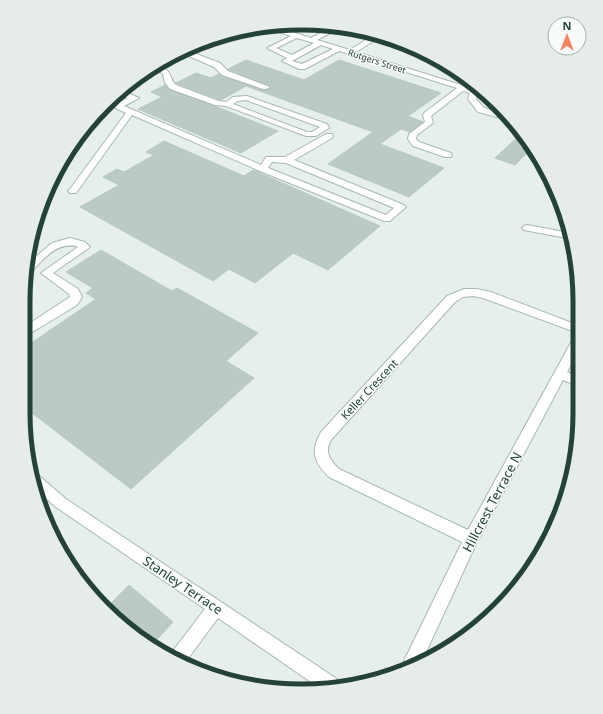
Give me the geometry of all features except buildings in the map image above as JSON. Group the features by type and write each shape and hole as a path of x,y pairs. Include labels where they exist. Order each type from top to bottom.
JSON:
{"street":[{"name":"Rutgers Street","path":"282,31 474,92"},
{"path":"311,40 328,32"},
{"path":"293,58 270,48 296,36"},
{"path":"350,53 373,39"},
{"path":"320,43 286,61 302,67 338,49"},
{"path":"191,54 217,65 225,73 266,87"},
{"path":"162,69 165,71 169,77 169,83 173,86 218,104 227,104 306,134 313,134 325,128 324,126 247,98 236,99 227,104"},
{"path":"448,155 416,144 412,139 413,134 429,123 427,116 462,88"},
{"path":"474,92 472,99 481,110 499,115"},
{"path":"117,106 135,98 125,95"},
{"path":"117,106 262,168 387,219 401,207 287,160 269,159 262,168"},
{"path":"73,191 131,112"},
{"path":"287,160 329,136"},
{"path":"527,228 565,235"},
{"path":"32,265 58,243 71,240 85,247 46,273"},
{"path":"30,329 73,302 76,297 74,292 46,273 32,269"},
{"name":"Keller Crescent","path":"471,539 334,473 328,468 321,458 320,450 322,442 451,300 462,293 478,292 573,327"},
{"name":"Hillcrest Terrace N","path":"415,659 471,539 573,351"},
{"path":"561,374 573,379"},
{"name":"Stanley Terrace","path":"39,484 61,503 327,683"},
{"path":"180,655 216,608"}]}
